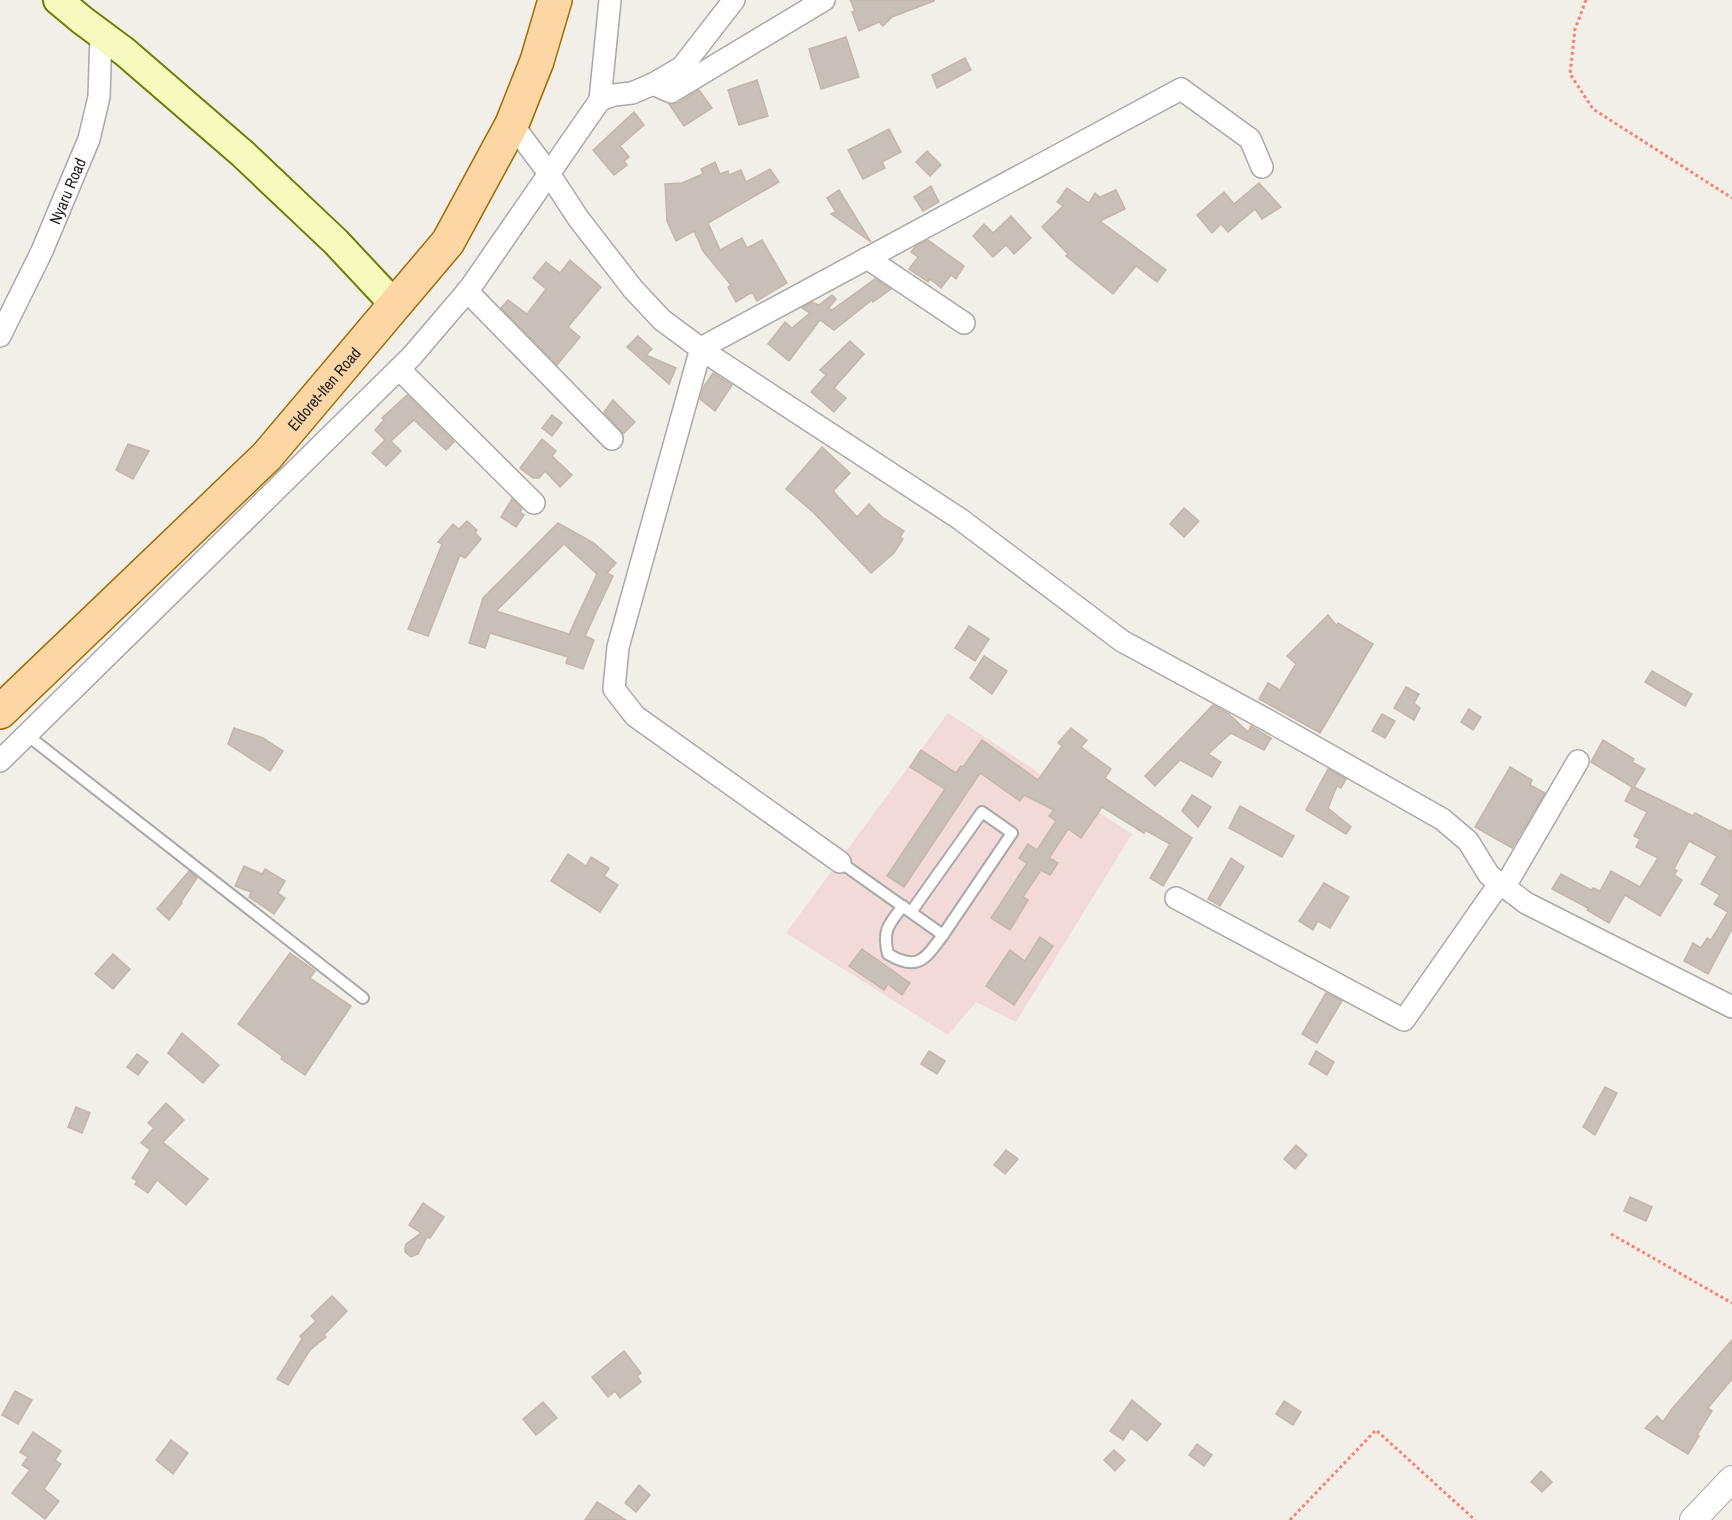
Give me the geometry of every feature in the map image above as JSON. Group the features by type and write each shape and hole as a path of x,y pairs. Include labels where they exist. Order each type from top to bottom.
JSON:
{"main road":[{"path":"58,0 134,59 243,154 336,243 394,304"},
{"name":"Eldoret-Iten Road","path":"0,712 267,456 448,242 512,124 537,61 555,0"}],"street":[{"path":"0,761 399,369 467,291 600,100 610,0"},
{"path":"600,100 614,95 632,93 682,67 734,0"},
{"path":"653,84 670,92 824,0"},
{"name":"Nyaru Road","path":"0,336 42,251 89,140 99,97 91,27"},
{"path":"840,862 635,716 614,689 618,647 701,348 1180,89 1250,139 1262,167"},
{"path":"512,124 548,172 578,218 633,289 662,320 960,519 1122,641 1443,819 1468,841 1489,875 1526,903 1732,1007"},
{"path":"867,258 964,323"},
{"path":"467,291 612,439"},
{"path":"399,369 534,503"},
{"path":"0,712 27,735"},
{"path":"1176,898 1404,1020 1499,884 1508,881 1578,761"},
{"path":"1693,1520 1732,1479"}],"lane":[{"path":"27,735 363,998"},
{"path":"982,812 1012,833 943,935 927,957 914,963 902,962 888,954 884,940 887,928 907,909 982,812"},
{"path":"840,862 943,935"}],"path":[{"path":"1586,0 1575,28 1570,74 1593,109 1732,198"},
{"path":"1611,1234 1732,1303"},
{"path":"1290,1520 1376,1430 1475,1520"}],"shaded area":[{"path":"948,713 1132,834 1016,1022 976,1002 948,1035 786,933"}],"building":[{"path":"850,0 934,1 892,17 883,26 879,22 859,31"},
{"path":"846,37 859,77 821,89 809,49"},
{"path":"965,58 971,70 937,88 932,75"},
{"path":"757,80 768,116 739,125 728,90"},
{"path":"699,90 712,108 684,126 669,104 678,103"},
{"path":"634,112 644,125 620,146 629,157 624,161 627,165 614,175 593,150"},
{"path":"889,129 901,152 882,162 885,168 863,179 848,150"},
{"path":"927,151 941,165 930,176 916,162"},
{"path":"715,162 720,174 728,171 729,175 741,170 746,182 770,169 779,182 708,223 720,250 742,238 747,248 762,240 787,283 757,301 752,292 736,302 728,287 731,285 703,251 694,231 676,241 667,221 665,184 682,183 703,174 701,169"},
{"path":"1259,183 1281,207 1262,219 1255,209 1228,232 1221,224 1212,233 1197,215 1224,192 1234,204"},
{"path":"931,186 939,202 923,211 914,197"},
{"path":"1067,188 1089,203 1095,193 1100,197 1116,190 1125,209 1100,221 1166,270 1157,282 1136,266 1113,294 1066,256 1068,254 1042,227 1063,206 1057,202"},
{"path":"839,190 871,242 831,214 836,212 827,198"},
{"path":"1011,216 1031,238 1014,254 1006,245 993,257 973,236 984,224 993,233"},
{"path":"928,240 964,266 956,279 951,275 941,288 930,279 928,282 909,269 918,257 911,252"},
{"path":"570,260 601,287 568,327 580,337 557,365 501,308 508,300 527,314 546,289 533,278 546,262 560,273"},
{"path":"875,279 891,289 873,302 872,300 834,330 820,320 789,361 768,344 785,322 792,328 810,313 802,308 812,302 819,305 832,295 836,299 828,309 832,310"},
{"path":"638,336 652,349 646,355 676,368 669,384 627,347"},
{"path":"850,341 864,354 834,388 846,398 834,412 811,392 826,375 820,370"},
{"path":"713,373 732,385 715,411 700,399 704,386"},
{"path":"407,395 454,442 446,450 414,420 391,441 401,451 386,466 372,453 385,440 375,430 384,420 382,418"},
{"path":"613,400 635,422 623,434 604,412"},
{"path":"552,415 562,423 552,436 542,428"},
{"path":"542,439 556,451 552,456 572,475 560,487 545,471 539,478 533,478 520,468"},
{"path":"128,444 149,451 133,479 116,470"},
{"path":"822,447 850,473 833,491 857,517 869,504 882,517 904,531 900,537 903,539 894,553 871,573 813,512 786,489"},
{"path":"512,499 522,509 520,512 524,515 516,527 501,517"},
{"path":"1184,508 1199,521 1184,537 1170,524"},
{"path":"467,521 477,530 475,533 481,539 465,558 460,555 428,636 408,629 442,544 438,542 453,524 459,529"},
{"path":"558,523 594,543 616,563 607,573 613,576 585,636 594,640 583,669 566,663 568,657 490,633 485,648 469,643 483,598","holes":["564,544 597,574 569,634 496,611"]},
{"path":"1328,615 1337,626 1338,623 1373,644 1320,733 1259,699 1268,683 1280,690 1296,664 1287,656"},
{"path":"969,626 989,639 975,661 955,648"},
{"path":"984,656 1007,671 992,694 970,678"},
{"path":"1652,671 1692,694 1685,706 1645,682"},
{"path":"1406,687 1419,694 1414,703 1420,708 1414,720 1394,708"},
{"path":"1213,705 1229,714 1248,732 1251,726 1271,738 1264,750 1231,733 1208,754 1221,762 1212,777 1180,760 1155,786 1145,776"},
{"path":"1469,709 1481,717 1473,730 1461,722"},
{"path":"1382,714 1395,721 1385,738 1372,731"},
{"path":"234,728 263,738 283,751 270,771 228,744"},
{"path":"1071,728 1087,740 1081,747 1111,769 1105,778 1192,838 1163,886 1150,878 1170,844 1145,830 1144,833 1102,807 1081,838 1068,829 1049,858 1058,863 1050,875 1041,870 1023,897 1028,900 1010,930 991,918 1027,863 1019,858 1028,844 1037,850 1056,821 1049,816 1054,810 1024,795 1020,801 980,773 904,887 887,876 945,789 910,767 921,750 956,773 982,740 1038,780 1062,746 1058,743"},
{"path":"1603,740 1634,759 1632,762 1645,769 1634,787 1730,831 1728,837 1732,829 1732,929 1708,974 1684,961 1693,943 1701,948 1707,938 1711,940 1728,912 1714,904 1720,895 1701,884 1717,856 1689,841 1674,869 1677,871 1674,875 1682,880 1660,916 1625,895 1609,923 1587,910 1588,908 1552,889 1561,874 1591,890 1593,888 1600,891 1611,871 1640,887 1658,858 1636,847 1640,839 1634,836 1647,812 1625,801 1632,787 1591,762"},
{"path":"1510,767 1532,780 1530,785 1545,793 1512,848 1475,827"},
{"path":"1328,769 1346,779 1341,788 1337,786 1328,808 1351,827 1346,834 1306,810"},
{"path":"1192,795 1211,807 1198,827 1182,811"},
{"path":"1240,806 1294,836 1282,857 1229,828"},
{"path":"568,854 586,866 591,857 609,868 604,876 618,885 600,912 551,881"},
{"path":"1231,858 1244,867 1220,906 1208,899"},
{"path":"244,866 262,874 265,869 285,881 278,893 285,898 274,914 249,897 251,892 235,886"},
{"path":"189,871 197,878 169,920 157,909"},
{"path":"1324,883 1349,897 1330,928 1318,921 1313,930 1299,921"},
{"path":"1040,937 1053,946 1014,1005 986,986 1010,950 1025,961"},
{"path":"862,949 910,983 902,995 888,984 884,990 849,966"},
{"path":"290,953 315,971 310,978 351,1006 305,1075 281,1059 282,1056 238,1024"},
{"path":"113,954 130,969 113,989 95,974"},
{"path":"1326,993 1342,1001 1317,1043 1302,1034"},
{"path":"182,1033 219,1065 203,1083 168,1053"},
{"path":"929,1051 945,1061 937,1074 921,1064"},
{"path":"1316,1051 1334,1062 1327,1075 1309,1064"},
{"path":"137,1054 148,1062 138,1075 127,1067"},
{"path":"1605,1087 1617,1093 1595,1135 1583,1127"},
{"path":"166,1103 184,1120 163,1142 208,1179 186,1205 157,1180 148,1193 135,1184 137,1181 132,1178 150,1150 141,1143 154,1128 148,1123"},
{"path":"76,1107 90,1113 82,1133 68,1127"},
{"path":"1296,1145 1307,1155 1295,1169 1284,1159"},
{"path":"1006,1150 1018,1159 1005,1174 994,1165"},
{"path":"1630,1197 1652,1207 1646,1221 1624,1211"},
{"path":"423,1203 444,1217 430,1238 427,1237 418,1254 411,1257 405,1252 406,1244 421,1233 409,1225"},
{"path":"332,1296 347,1311 324,1335 326,1337 310,1350 288,1385 277,1379 302,1339 300,1336 316,1321 311,1316"},
{"path":"1732,1340 1732,1379 1708,1408 1712,1411 1688,1454 1645,1428 1657,1416 1663,1422"},
{"path":"624,1351 641,1373 637,1376 641,1382 620,1398 615,1391 608,1397 592,1377"},
{"path":"15,1391 32,1400 18,1424 2,1415"},
{"path":"1132,1400 1161,1424 1147,1441 1131,1428 1123,1440 1110,1431"},
{"path":"1284,1401 1301,1412 1293,1425 1276,1414"},
{"path":"543,1402 557,1418 536,1435 523,1419"},
{"path":"33,1432 61,1451 55,1460 61,1464 44,1489 59,1501 45,1519 12,1493 30,1470 22,1465 28,1457 20,1452"},
{"path":"171,1440 188,1453 173,1474 156,1460"},
{"path":"1197,1444 1212,1455 1204,1466 1189,1455"},
{"path":"1114,1450 1125,1460 1115,1471 1104,1460"},
{"path":"1541,1471 1552,1482 1542,1492 1531,1482"},
{"path":"639,1485 650,1495 636,1512 625,1503"},
{"path":"597,1502 626,1520 585,1520"}]}
